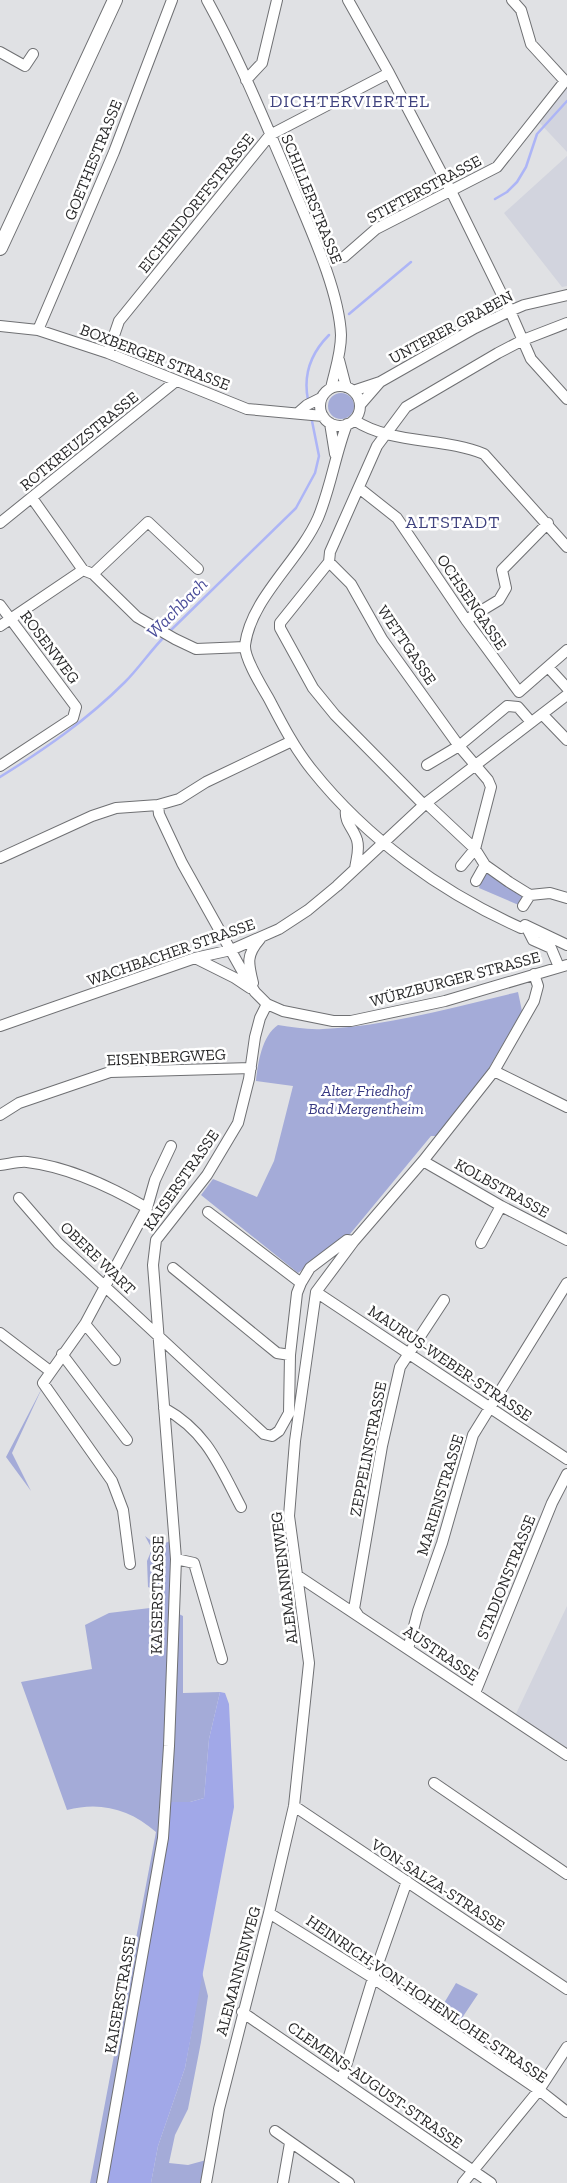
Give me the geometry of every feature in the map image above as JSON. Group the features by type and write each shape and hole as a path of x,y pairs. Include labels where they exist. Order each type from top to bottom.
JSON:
{"main road":[{"path":"0,248 115,0"}],"street":[{"name":"GOETHESTRASSE","path":"38,330 114,152 172,0"},
{"name":"SCHILLERSTRASSE","path":"207,0 246,80 315,240 336,304 341,335 339,360 332,388"},
{"path":"246,80 262,63 277,0"},
{"path":"348,0 389,73 450,191 510,311 531,359 567,399"},
{"name":"STIFTERSTRASSE","path":"344,257 376,229 497,167 565,81 531,44 522,10 512,0"},
{"path":"0,52 25,66 33,54"},
{"name":"EICHENDORFFSTRASSE","path":"108,352 119,321 270,135 389,73"},
{"name":"UNTERER GRABEN","path":"350,389 380,382 475,328 510,311 524,305 567,295"},
{"path":"567,323 523,340 406,407 377,446 330,552 329,562 280,623 280,628 313,688 335,715 402,785 476,849 485,866 530,895 550,894 567,898"},
{"name":"BOXBERGER STRASSE","path":"0,326 38,330 108,352 247,409 299,412 322,416"},
{"name":"SCHILLERSTRASSE","path":"339,360 350,389"},
{"name":"ROTKREUZSTRASSE","path":"0,522 176,381"},
{"name":"UNTERER GRABEN","path":"360,405 380,382"},
{"path":"299,412 321,398 332,388 350,389 360,405 336,458 332,479 317,519 298,552 258,607 245,647 253,670 292,741 311,769 346,810 415,868 443,887 493,916 501,913 567,945"},
{"path":"321,398 320,410 322,416 336,426 351,422 386,433 468,447 484,454 548,523 567,547"},
{"path":"330,423 336,458"},
{"name":"OCHSENGASSE","path":"359,488 396,518 466,620 519,692"},
{"path":"32,498 82,570 93,574 137,617 196,649 245,647"},
{"path":"93,574 148,522 198,569"},
{"path":"466,620 499,600 506,588 502,570 548,523"},
{"name":"WETTGASSE","path":"329,562 351,584 382,639 490,787 476,849"},
{"path":"0,626 82,570"},
{"name":"ROSENWEG","path":"0,605 76,708 73,718 0,766"},
{"path":"518,707 519,692 567,650"},
{"path":"548,667 567,688"},
{"name":"WACHBACHER STRASSE","path":"0,1026 195,958 231,950 261,938 308,910 425,804 567,695"},
{"path":"427,765 459,746 507,706 518,707 531,722"},
{"path":"542,714 567,740"},
{"path":"0,858 92,816 128,806 158,805 179,799 206,782 292,741"},
{"name":"WÜRZBURGER STRASSE","path":"158,805 159,814 182,863 255,992 267,1004 303,1017 351,1021 445,1001 563,966"},
{"path":"346,810 345,816 357,840 358,850 355,869"},
{"path":"461,866 476,849"},
{"path":"476,881 485,866"},
{"path":"523,906 530,895"},
{"path":"526,926 533,940 551,948 563,966"},
{"path":"255,992 249,965 250,953 261,938"},
{"path":"231,950 231,965 235,978"},
{"path":"195,958 235,978 255,992"},
{"name":"ALEMANNENWEG","path":"206,2183 219,2109 294,1806 309,1663 289,1516 295,1441 316,1292 354,1241 423,1162 494,1071 534,1001 538,986 534,974"},
{"name":"KAISERSTRASSE","path":"102,2183 163,1838 176,1559 153,1265 156,1240 207,1175 238,1122 251,1068 255,1037 260,1018 267,1004"},
{"name":"EISENBERGWEG","path":"0,1115 19,1103 110,1072 251,1068"},
{"path":"494,1071 567,1107"},
{"path":"130,1564 123,1510 112,1481 43,1386 50,1371 85,1324 147,1208 156,1180 171,1146"},
{"path":"0,1165 26,1162 60,1170 109,1187 147,1208"},
{"name":"KOLBSTRASSE","path":"423,1162 501,1206 567,1240"},
{"name":"OBERE WART","path":"19,1198 58,1243 264,1434 272,1436 279,1431 289,1413 290,1355"},
{"path":"481,1243 501,1206"},
{"path":"208,1212 301,1283"},
{"path":"173,1268 277,1353 290,1355 297,1293 301,1283 310,1268 347,1240 354,1241"},
{"name":"MARIENSTRASSE","path":"408,1649 418,1611 442,1543 474,1435 567,1283"},
{"name":"MAURUS-WEBER-STRASSE","path":"316,1292 567,1459"},
{"name":"ZEPPELINSTRASSE","path":"358,1615 354,1609 382,1446 400,1367 444,1300"},
{"path":"85,1324 115,1360"},
{"path":"0,1333 50,1371"},
{"path":"62,1354 127,1440"},
{"path":"164,1408 183,1419 209,1446 242,1507"},
{"name":"STADIONSTRASSE","path":"475,1693 552,1503 567,1474"},
{"path":"176,1559 194,1563 222,1659"},
{"name":"AUSTRASSE","path":"298,1576 567,1755"},
{"path":"434,1783 567,1874"},
{"name":"VON-SALZA-STRASSE","path":"294,1806 567,1989"},
{"path":"342,2079 373,1978 407,1881"},
{"name":"HEINRICH-VON-HOHENLOHE-STRASSE","path":"269,1912 373,1978 539,2090 567,2112"},
{"name":"CLEMENS-AUGUST-STRASSE","path":"242,2012 491,2183"},
{"path":"463,2183 539,2090 567,2047"},
{"path":"275,2131 349,2183"},
{"path":"284,2183 290,2142"}],"shaded area":[{"path":"567,85 567,152 536,119"},
{"path":"567,156 567,286 562,287 504,213"},
{"path":"567,1606 567,1755 513,1720"},
{"path":"220,1692 225,1693 229,1704 234,1807 185,2068 158,2146 151,2183 102,2183 165,1802 190,1802 204,1798 209,1739"}],"green space":[{"path":"341,393 350,397 354,406 350,415 341,419 332,415 328,406 332,397"},
{"path":"484,871 527,894 521,906 479,888"},
{"name":"Alter Friedhof Bad Mergentheim","path":"518,992 522,1011 482,1080 436,1136 431,1136 350,1234 298,1273 201,1195 213,1179 257,1197 274,1161 293,1086 256,1081 265,1043 268,1036 278,1025 317,1029 372,1024 421,1015"},
{"path":"43,1386 12,1453 31,1491 6,1457"},
{"path":"145,1536 158,1546 175,1539 173,1611 183,1616 183,1693 220,1692 209,1739 204,1798 190,1802 165,1802 102,2183 90,2183 156,1832 136,1818 114,1809 91,1806 67,1810 21,1682 92,1669 85,1625 109,1613 158,1607 157,1591 148,1587 147,1561 152,1549"},
{"path":"202,1972 208,1996 201,2042 188,2109 175,2135 169,2163 188,2165 210,2159 206,2183 151,2183 158,2146 185,2068"},
{"path":"456,1983 478,1994 452,2033 434,2020"}],"waterway":[{"name":"Wachbach","path":"495,199 507,192 517,182 526,167 537,134 567,101"},
{"name":"Wachbach","path":"349,314 411,262"},
{"name":"Wachbach","path":"308,400 307,373 317,350 329,335"},
{"name":"Wachbach","path":"169,632 296,508 315,473 319,456 312,421"},
{"name":"Wachbach","path":"0,777 49,745 96,709 130,677 165,636"}],"district":[{"name":"DICHTERVIERTEL","path":"350,101"},
{"name":"ALTSTADT","path":"453,522"}]}
